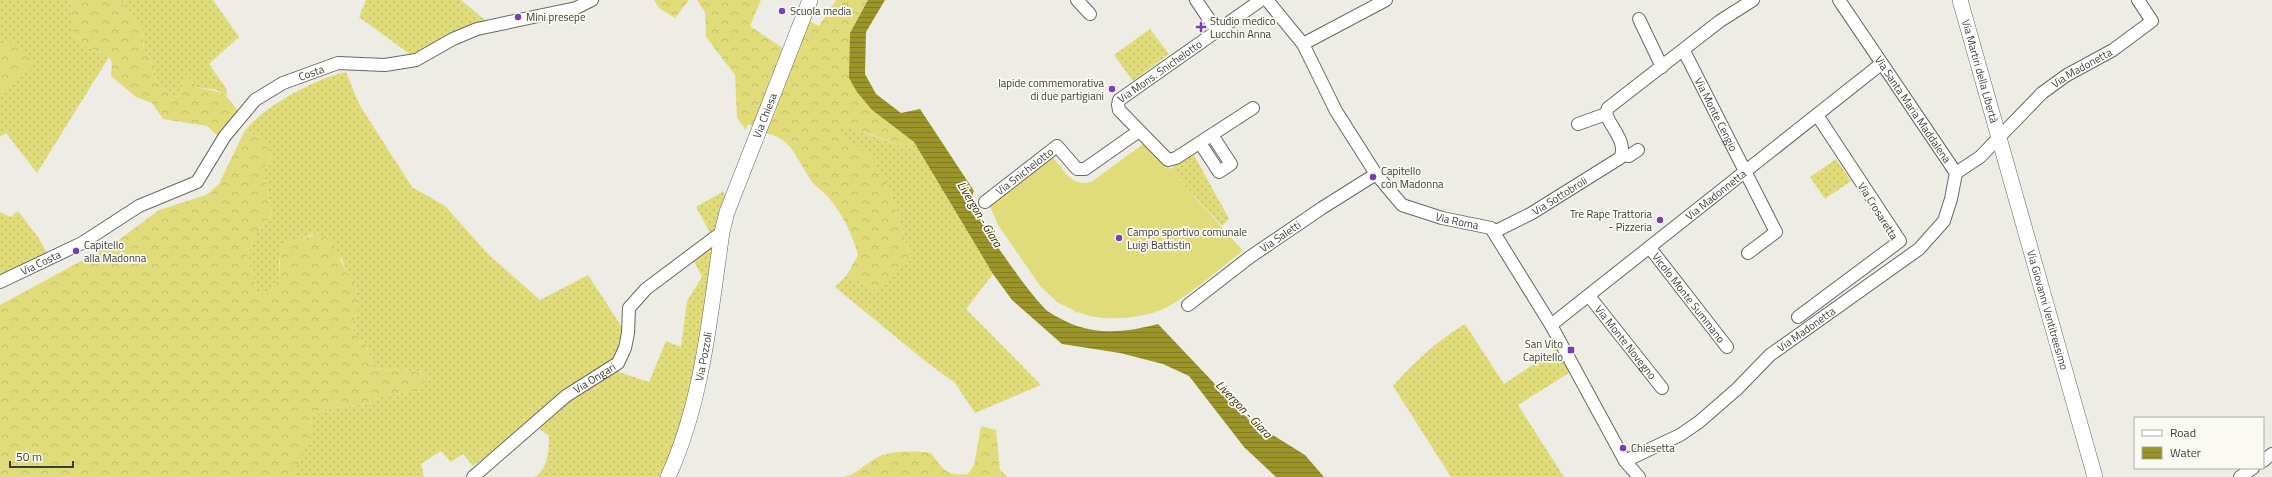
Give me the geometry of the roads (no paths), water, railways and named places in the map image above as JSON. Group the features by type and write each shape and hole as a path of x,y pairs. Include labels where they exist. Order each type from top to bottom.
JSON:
{"main road":[{"name":"Via Chiesa","path":"722,232 746,159 810,0"},
{"name":"Via Martiri della Libertà","path":"1960,0 2000,140"},
{"name":"Via Giovanni Ventitreesimo","path":"2000,140 2095,477"},
{"name":"Via Pozzoli","path":"668,477 684,436 703,367 722,232"}],"street":[{"name":"Costa","path":"82,242 139,206 197,182 225,136 255,100 283,83 338,63 385,65 416,60 453,39 478,29 576,8 592,0"},
{"path":"1077,0 1090,14"},
{"path":"1196,0 1217,31 1261,0"},
{"name":"Via Roma","path":"1267,0 1303,44 1336,111 1376,174 1402,205 1442,218 1492,230"},
{"path":"1303,44 1386,0"},
{"path":"1622,155 1623,146 1606,114 1608,108 1684,51 1720,21 1753,0"},
{"name":"Via Santa Maria Maddalena","path":"1839,0 1956,173 1980,157 2000,140"},
{"name":"Via Madonetta","path":"2000,140 2042,93 2067,75 2113,50 2152,21 2138,0"},
{"path":"1639,19 1662,68"},
{"name":"Via Mons. Snichelotto","path":"1217,31 1120,100 1118,105 1120,110 1168,160 1176,158 1253,108"},
{"name":"Via Monte Cengio","path":"1684,51 1776,232 1748,253"},
{"name":"Via Madonnetta","path":"1551,326 1881,64"},
{"path":"1578,124 1606,114"},
{"name":"Via Crosaretta","path":"1798,317 1900,241 1817,115"},
{"name":"Via Snichelotto","path":"985,202 1057,146 1077,169 1085,169 1139,131"},
{"path":"1200,143 1219,172 1231,164 1212,135"},
{"name":"Via Sottobroli","path":"1492,230 1536,211 1620,158 1622,155 1629,156 1638,150"},
{"name":"Via Madonetta","path":"1625,461 1680,435 1699,422 1737,388 1770,355 1919,249 1944,221 1951,199 1956,173"},
{"name":"Via Saletti","path":"1188,305 1250,258 1322,208 1376,174"},
{"path":"1492,230 1551,326 1625,461 1639,477"},
{"name":"Via Ongari","path":"473,477 566,396 618,363 625,348 628,333 629,308 646,289 722,232"},
{"name":"Via Costa","path":"0,282 82,242"},
{"name":"Vicolo Monte Summano","path":"1650,248 1728,347"},
{"name":"Via Monte Novegno","path":"1589,296 1662,388"},
{"path":"2264,460 2272,454"},
{"path":"2240,477 2252,469"}],"water":[{"path":"868,0 885,0 866,32 865,74 876,94 901,113 920,109 974,191 973,200 989,233 1016,273 1041,304 1049,312 1059,318 1087,329 1118,331 1138,329 1158,324 1250,421 1305,455 1324,477 1276,477 1244,447 1189,376 1163,364 1120,353 1062,344 1012,300 993,274 914,142 872,110 857,92 849,78 850,33"}],"place":[{"name":"Scuola media","path":"782,11"},
{"name":"Mini presepe","path":"518,17"},
{"name":"Studio medico Lucchin Anna","path":"1201,27"},
{"name":"lapide commemorativa di due partigiani","path":"1112,89"},
{"name":"Capitello con Madonna","path":"1373,177"},
{"name":"Tre Rape Trattoria - Pizzeria","path":"1660,220"},
{"name":"Campo sportivo comunale Luigi Battistin","path":"1119,238"},
{"name":"Capitello alla Madonna","path":"76,251"},
{"name":"San Vito Capitello","path":"1571,350"},
{"name":"Chiesetta","path":"1623,448"}],"water label":[{"name":"Livergon - Giara","path":"980,214"},
{"name":"Livergon - Giara","path":"1244,409"}]}
